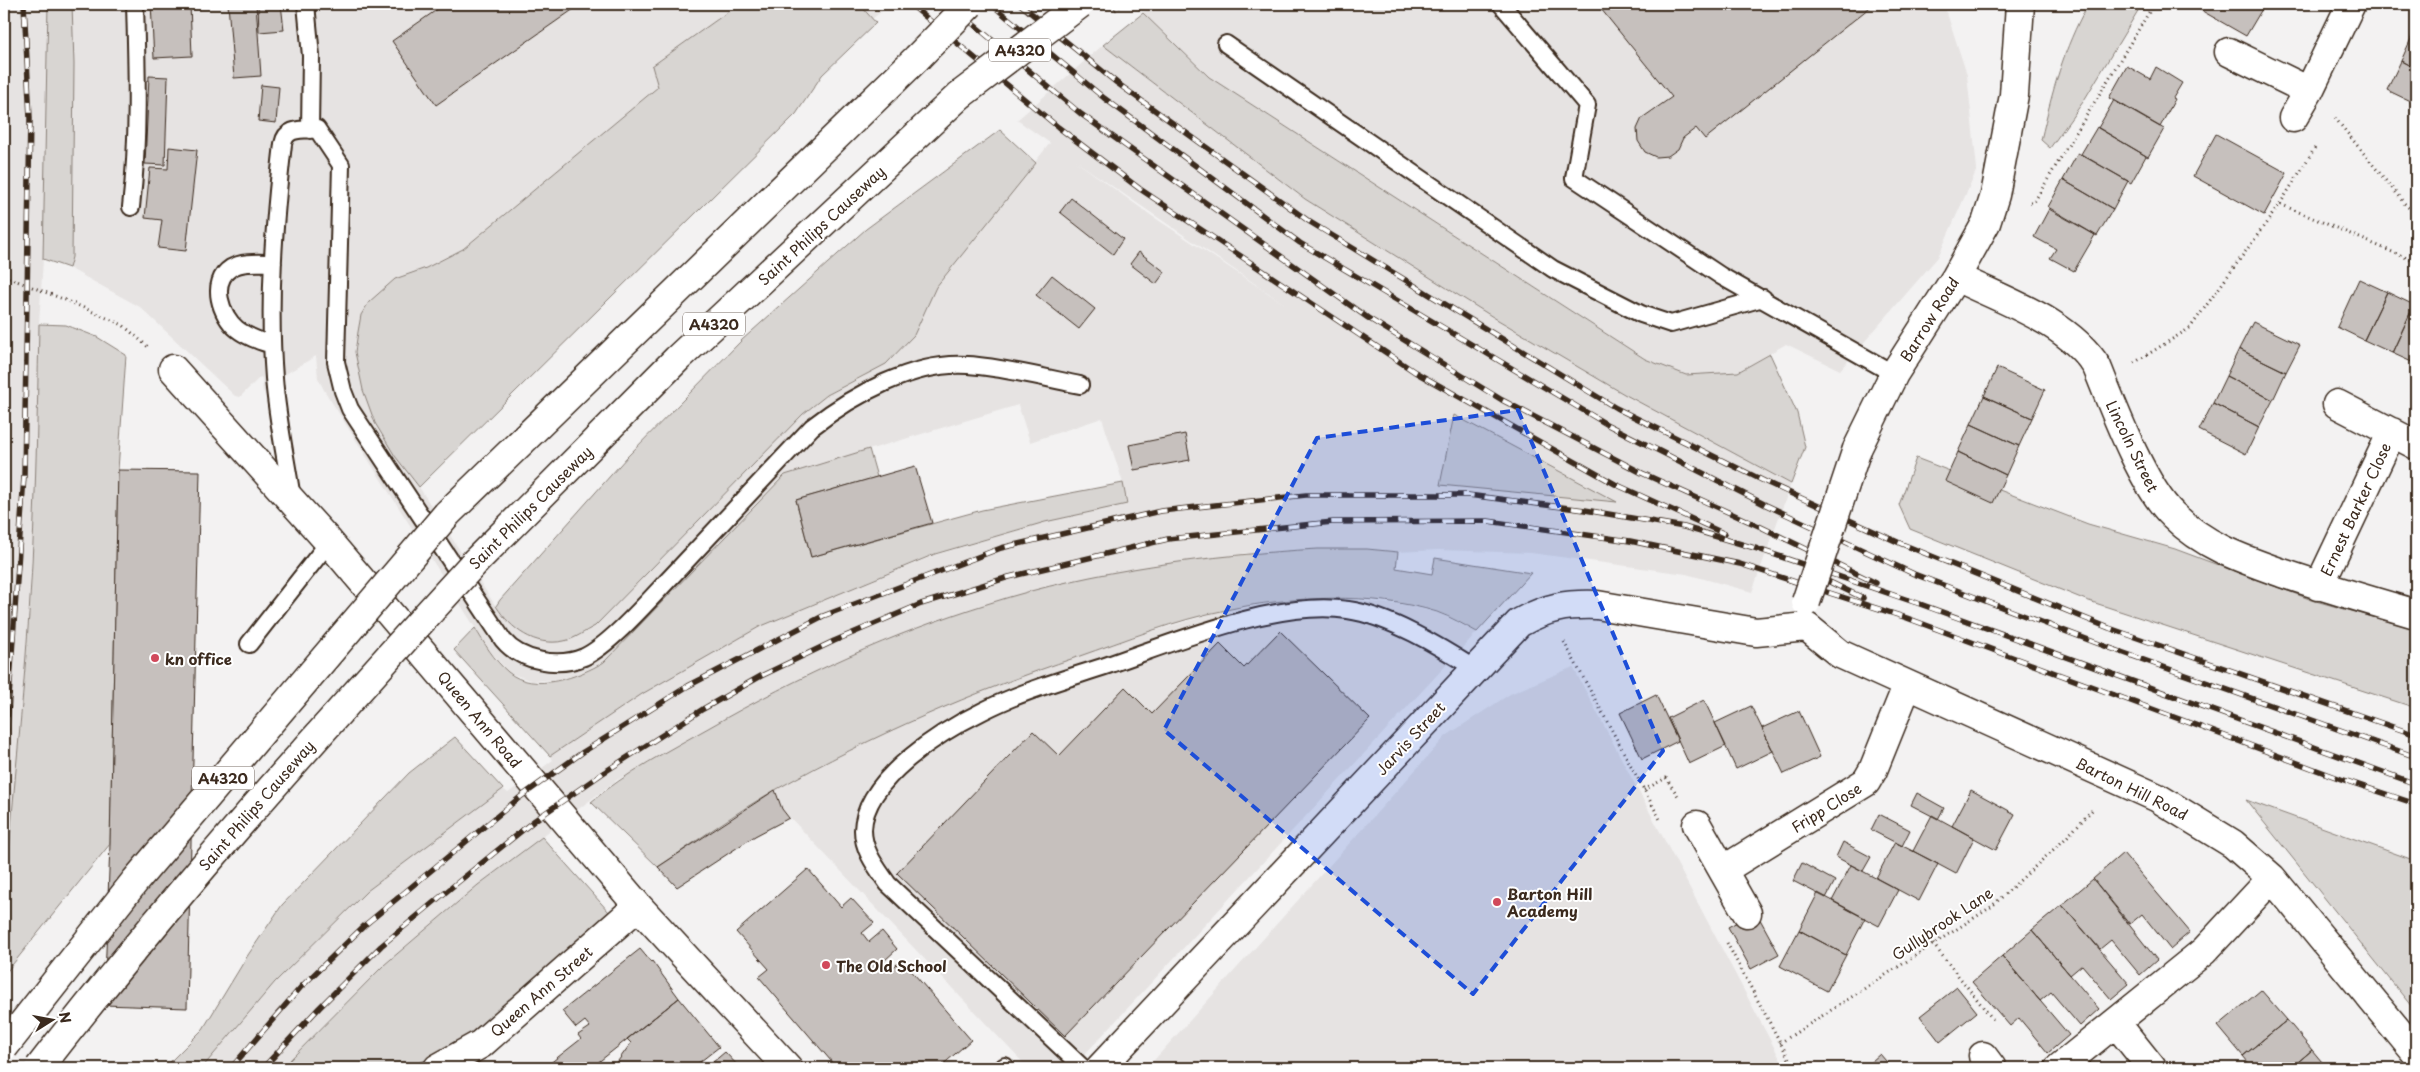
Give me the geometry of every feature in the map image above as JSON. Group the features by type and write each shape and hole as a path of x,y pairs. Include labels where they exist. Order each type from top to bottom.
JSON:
{"street":[{"name":"A4320","path":"4,1047 136,880 448,514 917,58 970,4"},
{"name":"Saint Philips Causeway","path":"39,1068 170,904 312,741 476,561 677,359 960,95 1080,4"},
{"name":"Barrow Road","path":"1807,615 1857,449 1894,374 1956,277 1986,224 1995,195 2014,95 2020,4"},
{"path":"2293,118 2309,91 2350,4"},
{"path":"2229,52 2309,91"},
{"name":"Lincoln Street","path":"1956,277 2060,328 2090,355 2148,481 2172,515 2201,539 2224,552 2319,586 2416,614"},
{"name":"Queen Ann Road","path":"173,369 329,542 638,906 788,1068"},
{"name":"Ernest Barker Close","path":"2337,404 2416,445"},
{"name":"Ernest Barker Close","path":"2319,586 2392,432"},
{"name":"Jarvis Street","path":"1100,1068 1519,623 1546,609 1571,604 1598,605 1756,632 1807,615"},
{"name":"Barton Hill Road","path":"1807,615 1840,654 1907,686 2120,780 2193,817 2233,844 2272,878 2416,1053"},
{"name":"Fripp Close","path":"1723,870 1866,782 1873,770 1907,686"},
{"path":"1697,825 1748,913"},
{"path":"2059,1068 2204,951 2272,878"},
{"name":"Queen Ann Street","path":"438,1068 481,1044 638,906"},
{"path":"2116,1023 2152,1068"}],"lane":[{"path":"131,207 136,160 137,119 135,4"},
{"path":"306,4 311,56 310,130"},
{"path":"1501,4 1587,105 1574,178 1721,276 1763,298 1894,374"},
{"path":"1226,44 1553,269 1641,314 1671,324 1763,298"},
{"path":"292,502 274,381 272,346 273,229 284,139 292,131 317,130 341,165 336,362 343,391 350,409 503,640 512,650 527,657 546,661 573,660 594,651 635,614 812,427 840,405 861,393 888,381 949,365 969,364 1080,385"},
{"path":"272,346 246,335 230,323 221,308 220,294 223,277 231,268 249,263 273,263"},
{"path":"249,644 329,542"},
{"path":"1082,1068 888,884 868,853 863,830 869,807 879,788 901,765 947,732 983,710 1024,693 1248,620 1294,610 1348,610 1392,624 1441,647 1475,668"}],"path":[{"path":"2025,202 2034,202 2154,4"},
{"path":"2334,116 2404,203 2416,215"},
{"path":"2103,382 2190,328 2280,204 2416,262"},
{"path":"4,276 68,300 123,325 173,369"},
{"name":"Gullybrook Lane","path":"1780,1043 1991,907 2066,838 2120,780"},
{"path":"1933,944 2001,1030"}],"highlighted area":[{"path":"1518,410 1663,751 1473,994 1164,730 1317,438"}],"shaded area":[{"path":"4,4 739,4 653,66 659,87 463,249 426,268 395,279 361,315 355,352 395,456 419,487 504,619 777,440 803,414 827,395 863,377 914,335 936,287 1050,143 1017,120 1103,45 1305,199 1493,317 1624,394 1791,484 1752,592 1686,574 1531,553 1438,550 1398,552 1367,549 1246,553 1071,582 990,603 880,643 617,780 478,885 384,965 282,1068 202,1068 275,982 367,891 503,789 508,793 553,760 550,756 642,694 759,627 935,555 1045,522 1127,504 1123,483 1102,418 1030,442 1018,405 785,475 604,662 579,674 557,680 532,681 509,673 490,651 324,390 318,378 316,356 274,381 263,393 262,378 260,377 240,397 235,396 140,307 69,268 43,259 39,324 36,486 26,654 4,920","holes":["1074,160 1286,305 1152,216"]},
{"path":"48,4 72,4 74,64 72,257 69,268 43,259"},
{"path":"739,4 859,4 876,23 822,75 796,114 419,487 395,456 375,423 363,390 355,352 361,315 369,302 395,279 426,268 463,249 658,87 652,66"},
{"path":"859,4 891,4 872,19"},
{"path":"1154,4 1944,4 1967,75 1977,169 1938,257 1840,370 1786,344 1738,372 1686,375 1645,359 1209,77 1143,13"},
{"path":"2088,4 2142,4 2083,102 2050,148 2041,140 2050,104 2065,54"},
{"path":"1143,13 1209,77 1645,359 1686,375 1738,372 1770,354 1797,413 1805,447 1791,484 1624,394 1493,317 1305,199 1103,45"},
{"path":"1000,130 1036,163 936,287 914,335 886,364 827,395 803,414 595,626 572,639 553,642 533,639 516,629 496,606 627,457 742,340 866,229"},
{"path":"39,324 66,325 97,337 126,355 118,470 110,844 4,975 6,895 32,572"},
{"path":"1454,415 1617,502 1440,485"},
{"path":"869,449 877,477 796,500 811,557 982,510 1123,483 1127,504 1045,522 935,554 759,627 642,694 550,756 454,650 475,628 498,662 519,679 530,682 556,681 594,668 604,662 785,475"},
{"path":"1916,458 2088,524 2175,549 2312,600 2416,629 2416,708 2086,600 1910,529 1899,505"},
{"path":"1318,549 1367,549 1398,552 1396,568 1432,574 1435,558 1531,573 1477,632 1437,612 1412,606 1386,601 1332,598 1251,605 1207,614 1151,631 1000,685 887,733 813,769 762,798 658,867 591,802 649,762 778,690 882,642 954,615 1029,591 1111,573 1236,555"},
{"path":"1341,599 1406,605 1439,613 1477,632 1072,1068 1028,1068 782,809 775,790 887,731 1001,683 1140,635 1225,610 1290,601"},
{"name":"Barton Hill Academy","path":"1573,667 1785,1068 1147,1068 1446,736 1510,694"},
{"path":"455,737 503,789 367,891 275,982 202,1068 164,1068 203,1029 248,955 282,905 409,773"},
{"path":"2246,800 2416,861 2416,1012"},
{"path":"542,837 609,912 461,1046 405,1068 282,1068 384,965 478,885"}],"building":[{"path":"151,4 190,4 192,56 154,58"},
{"path":"228,4 256,4 261,76 234,78"},
{"path":"258,4 281,4 284,30 259,32"},
{"path":"445,4 581,4 436,105 392,41"},
{"path":"1597,4 1874,4 1705,139 1696,128 1683,138 1678,149 1668,156 1656,157 1645,152 1638,141 1637,129 1642,118 1672,97"},
{"path":"2190,4 2265,4 2246,36"},
{"path":"2414,32 2416,33 2416,69 2401,61"},
{"path":"2401,61 2416,69 2416,104 2387,90"},
{"path":"2127,66 2150,79 2156,67 2182,83 2160,127 2109,98"},
{"path":"149,76 168,77 165,165 145,164"},
{"path":"261,85 279,87 276,123 258,121"},
{"path":"2114,100 2164,129 2148,157 2098,128"},
{"path":"2097,127 2146,156 2131,183 2081,154"},
{"path":"2216,134 2287,173 2264,215 2193,176"},
{"path":"169,147 197,150 186,251 158,248 162,220 145,218 150,168 168,169"},
{"path":"2078,153 2128,181 2113,209 2063,180"},
{"path":"2063,180 2113,209 2097,236 2048,207"},
{"path":"1071,198 1123,239 1113,254 1060,212"},
{"path":"2049,209 2095,235 2074,271 2050,258 2056,249 2034,237"},
{"path":"1139,252 1165,272 1156,284 1130,264"},
{"path":"1052,275 1095,309 1079,329 1036,295"},
{"path":"2359,279 2387,292 2364,340 2337,327"},
{"path":"2387,292 2414,305 2392,353 2364,340"},
{"path":"2414,305 2416,307 2416,364 2392,353"},
{"path":"2253,322 2300,345 2286,372 2239,349"},
{"path":"2239,349 2286,372 2273,400 2226,376"},
{"path":"1997,368 2045,390 2032,418 1984,396"},
{"path":"2226,376 2273,400 2259,427 2213,403"},
{"path":"1984,396 2032,418 2019,446 1971,424"},
{"path":"2213,403 2259,427 2246,454 2199,430"},
{"path":"1971,424 2019,446 2006,475 1958,452"},
{"path":"1185,434 1190,460 1134,470 1129,445"},
{"path":"1958,452 2006,475 1993,503 1945,481"},
{"path":"915,466 932,523 811,557 796,500"},
{"name":"kn office","path":"118,470 200,471 187,1008 104,1005 110,844"},
{"path":"1280,631 1370,719 1065,1036 897,873 1033,731 1059,756 1125,687 1152,714 1220,644 1244,668"},
{"path":"1656,695 1678,741 1642,759 1620,713"},
{"path":"1704,700 1726,746 1689,764 1668,718"},
{"path":"1751,706 1773,751 1736,769 1715,723"},
{"path":"1799,711 1820,757 1784,774 1762,728"},
{"path":"775,790 782,809 789,818 755,836 677,887 658,867"},
{"path":"1971,790 2015,814 1996,850 1952,826"},
{"path":"1917,793 1944,808 1938,819 1911,805"},
{"path":"1879,814 1910,830 1902,846 1871,830"},
{"path":"1932,815 1974,838 1956,874 1913,851"},
{"path":"1843,842 1871,857 1863,871 1836,857"},
{"path":"1895,842 1938,864 1919,901 1876,878"},
{"path":"2123,853 2190,932 2170,949 2142,914 2130,924 2093,879"},
{"path":"1802,863 1835,881 1826,898 1793,881"},
{"path":"1851,865 1898,890 1879,926 1832,901"},
{"name":"The Old School","path":"808,869 841,907 851,898 874,923 862,933 869,942 882,931 897,949 884,961 891,969 902,960 971,1040 939,1068 837,1068 759,977 769,969 736,932"},
{"path":"2093,879 2157,960 2140,975 2111,940 2100,949 2062,905"},
{"path":"1818,893 1865,918 1846,955 1799,930"},
{"path":"2062,905 2129,984 2111,999 2082,965 2070,975 2032,930"},
{"path":"1756,912 1779,954 1751,969 1728,927"},
{"path":"1799,930 1846,955 1827,991 1780,966"},
{"path":"2032,930 2099,1009 2080,1026 2051,992 2040,1001 2002,956"},
{"path":"640,949 652,961 679,998 591,1068 544,1068 581,1039 578,1035 590,1027 585,1021 576,1028 562,1011"},
{"path":"2002,956 2069,1035 2048,1053 2019,1018 2010,1026 1972,982"},
{"path":"1957,987 1977,1012 1940,1042 1920,1016"},
{"path":"2261,990 2287,1020 2243,1056 2218,1026"},
{"path":"679,998 719,1047 692,1068 613,1068 631,1043 627,1039"},
{"path":"2287,1020 2312,1050 2291,1068 2253,1068 2243,1056"},
{"path":"2312,1050 2327,1068 2291,1068"},
{"path":"725,1052 740,1068 706,1068"},
{"path":"1880,1054 1892,1068 1864,1068"}],"railway":[{"path":"4,772 24,476 30,118 24,4"},
{"path":"910,4 1058,127 1140,189 1415,372 1615,484 1725,534"},
{"path":"949,4 1081,114 1368,318 1502,400 1642,473 1761,527 1876,583"},
{"path":"991,4 1104,98 1300,243 1608,425 1766,505 1914,574 2110,648 2416,757"},
{"path":"1020,4 1117,83 1310,222 1616,408 1768,483 1902,544 2109,628 2416,735"},
{"path":"231,1068 301,987 365,925 519,798 583,752 688,686 823,616 1001,548 1161,511 1306,495 1468,495 1585,510 1684,527 1758,549 1914,602"},
{"path":"263,1068 381,946 452,887 535,820 603,773 703,709 761,676 834,641 921,604 1009,577 1168,539 1333,522 1488,521 1630,541 1740,564 1907,618 2341,779 2416,804"},
{"path":"1811,573 1863,598"},
{"path":"1909,600 2416,784"}],"place":[{"name":"kn office","path":"155,658"},
{"name":"Barton Hill Academy","path":"1497,902"},
{"name":"The Old School","path":"826,965"}]}
